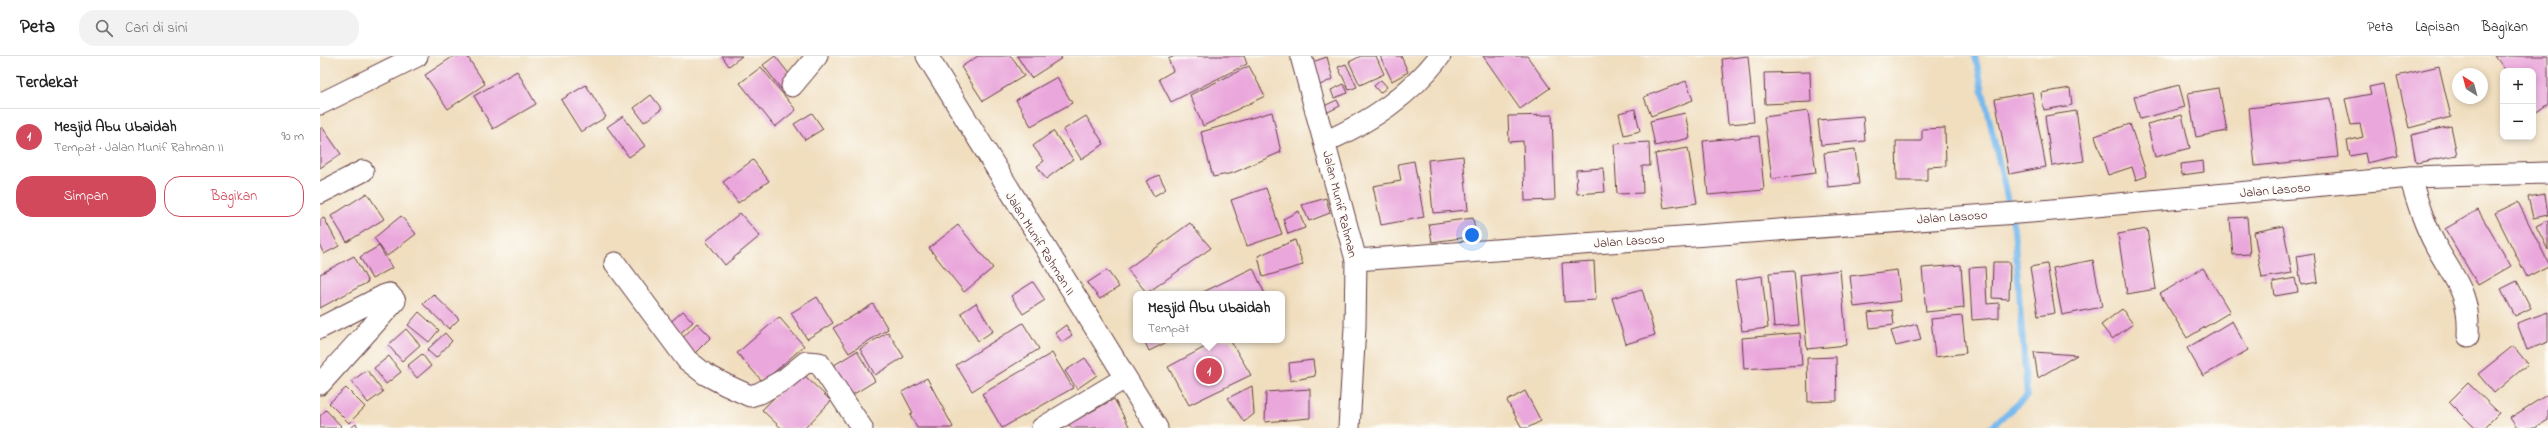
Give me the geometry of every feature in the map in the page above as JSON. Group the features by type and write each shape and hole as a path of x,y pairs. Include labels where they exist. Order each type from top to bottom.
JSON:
{"street":[{"path":"320,104 417,56"},
{"path":"792,86 817,56"},
{"name":"Jalan Munif Rahman II","path":"927,56 1157,428"},
{"name":"Jalan Munif Rahman","path":"1301,56 1356,260 1355,326 1349,428"},
{"path":"1325,142 1363,125 1399,98 1440,56"},
{"path":"320,193 364,171"},
{"name":"Jalan Lasoso","path":"1356,260 1991,213 2031,212 2410,177 2548,173"},
{"path":"2410,177 2419,210 2435,245 2461,288 2469,313 2468,336"},
{"path":"615,263 688,360 705,374 750,396 760,393 786,379 806,362 819,363 862,428"},
{"path":"320,328 383,296 389,294 395,301 320,384"},
{"path":"1042,428 1125,378"}],"building":[{"path":"454,56 467,56 485,84 448,109 425,75"},
{"path":"722,56 742,56 729,66"},
{"path":"775,56 793,79 781,89 763,65"},
{"path":"978,56 1011,56 1024,76 983,101 961,67"},
{"path":"1017,56 1060,56 1062,58 1031,78"},
{"path":"1175,56 1244,56 1247,64 1171,102 1159,79 1173,71 1168,59"},
{"path":"1361,56 1376,56 1384,74 1360,85 1349,62"},
{"path":"1380,56 1401,56 1408,72 1392,81"},
{"path":"1483,56 1527,56 1550,88 1520,109"},
{"path":"1748,56 1754,122 1728,124 1722,59"},
{"path":"2495,56 2548,56 2548,104 2536,112 2536,68 2504,68"},
{"path":"1327,57 1333,79 1320,85 1312,62"},
{"path":"1346,64 1357,87 1349,90 1338,67"},
{"path":"1249,66 1265,96 1203,126 1190,95"},
{"path":"2439,66 2451,117 2409,128 2397,76"},
{"path":"761,67 796,110 775,127 740,83"},
{"path":"517,71 536,104 493,129 474,96"},
{"path":"1810,72 1811,102 1765,104 1764,73"},
{"path":"1057,77 1072,103 1031,126 1016,100"},
{"path":"1381,80 1387,87 1380,93 1374,86"},
{"path":"1686,81 1693,100 1651,116 1644,97"},
{"path":"1344,84 1348,93 1334,98 1331,90"},
{"path":"2383,84 2398,156 2367,163 2365,153 2350,156 2347,141 2363,137 2360,124 2351,125 2345,99 2371,94 2369,87"},
{"path":"586,85 606,117 581,132 561,100"},
{"path":"2179,85 2185,107 2140,119 2134,97"},
{"path":"2070,88 2072,105 2044,110 2041,93"},
{"path":"2219,88 2227,131 2196,137 2188,93"},
{"path":"2032,92 2046,167 2009,174 1995,99"},
{"path":"651,95 662,109 644,122 634,108"},
{"path":"2331,98 2338,157 2255,166 2249,108"},
{"path":"1337,100 1340,106 1328,112 1324,106"},
{"path":"1635,109 1640,131 1624,135 1619,113"},
{"path":"1808,111 1816,173 1772,179 1764,117"},
{"path":"2076,111 2084,161 2052,166 2045,116"},
{"path":"1272,112 1281,152 1233,173 1213,177 1201,132"},
{"path":"812,113 823,129 805,140 794,124"},
{"path":"1685,113 1690,138 1655,146 1650,121"},
{"path":"1552,115 1555,200 1525,201 1523,141 1509,142 1508,116"},
{"path":"2182,115 2190,148 2155,157 2147,124"},
{"path":"623,116 645,146 629,157 607,127"},
{"path":"1086,116 1104,144 1081,159 1063,130"},
{"path":"1863,116 1865,141 1821,145 1818,120"},
{"path":"2130,124 2147,176 2136,180 2132,167 2108,175 2095,136"},
{"path":"2451,126 2457,155 2416,163 2411,135"},
{"path":"322,127 341,154 320,168 320,129"},
{"path":"1945,128 1946,166 1927,167 1927,181 1897,181 1896,141 1922,141 1922,129"},
{"path":"1053,131 1073,159 1046,179 1037,166 1044,161 1033,146"},
{"path":"1759,136 1764,190 1708,195 1703,141"},
{"path":"1649,142 1650,166 1642,166 1643,193 1617,194 1614,144"},
{"path":"1688,148 1697,203 1664,208 1655,154"},
{"path":"1855,149 1859,184 1828,187 1824,153"},
{"path":"1463,156 1468,210 1433,213 1428,160"},
{"path":"753,160 769,181 738,203 723,182"},
{"path":"1414,161 1424,217 1381,225 1373,186 1401,181 1398,164"},
{"path":"2203,161 2204,172 2182,175 2181,164"},
{"path":"1603,168 1605,192 1577,194 1576,170"},
{"path":"1159,175 1166,189 1154,196 1146,181"},
{"path":"1266,188 1282,234 1247,246 1231,200"},
{"path":"367,193 384,219 347,242 331,216"},
{"path":"2545,194 2548,215 2533,218 2528,197"},
{"path":"1326,198 1330,213 1309,221 1302,205"},
{"path":"2518,202 2548,262 2548,266 2527,277 2495,213"},
{"path":"2478,210 2511,266 2478,285 2445,229"},
{"path":"1299,211 1305,228 1288,234 1283,219"},
{"path":"740,213 760,236 725,265 706,241"},
{"path":"401,216 416,234 387,256 374,238"},
{"path":"2247,217 2250,254 2233,255 2230,218"},
{"path":"324,218 339,246 324,254 320,246 320,220"},
{"path":"1473,218 1476,236 1432,242 1429,224"},
{"path":"2548,220 2548,250 2536,226"},
{"path":"1190,223 1211,248 1150,291 1145,291 1127,269"},
{"path":"958,225 993,268 964,292 929,248"},
{"path":"2283,226 2292,273 2262,278 2254,232"},
{"path":"2147,229 2156,289 2127,294 2118,234"},
{"path":"1295,240 1303,265 1263,277 1258,256"},
{"path":"379,246 392,268 372,279 360,257"},
{"path":"2314,253 2318,282 2301,285 2297,256"},
{"path":"354,256 368,282 320,308 320,274"},
{"path":"2093,260 2102,307 2062,315 2053,268"},
{"path":"1594,261 1596,300 1564,302 1562,263"},
{"path":"1993,262 2010,262 2009,299 1992,298"},
{"path":"2047,264 2055,313 2038,316 2030,267"},
{"path":"1961,265 1964,308 1926,312 1922,268"},
{"path":"1985,267 1987,304 1999,303 1999,318 1972,320 1969,268"},
{"path":"1253,268 1264,291 1205,291"},
{"path":"2203,268 2230,312 2187,338 2160,294"},
{"path":"1107,270 1119,287 1100,299 1087,283"},
{"path":"1840,270 1847,345 1807,349 1800,275"},
{"path":"1897,270 1901,301 1854,307 1850,276"},
{"path":"1794,271 1799,325 1774,327 1769,273"},
{"path":"1762,276 1768,328 1742,331 1735,280"},
{"path":"2295,278 2298,292 2275,296 2273,282"},
{"path":"2517,281 2531,308 2515,316 2501,289"},
{"path":"1033,282 1045,300 1023,314 1011,296"},
{"path":"1642,289 1655,335 1626,344 1612,298"},
{"path":"433,294 459,319 449,329 423,304"},
{"path":"817,297 833,323 807,339 791,313"},
{"path":"976,303 993,331 978,341 961,313"},
{"path":"873,304 888,329 849,353 833,328"},
{"path":"2122,309 2133,324 2112,339 2101,325"},
{"path":"1892,310 1894,325 1870,328 1868,313"},
{"path":"683,311 693,322 676,337 666,326"},
{"path":"419,312 439,330 429,342 408,325"},
{"path":"2548,312 2548,342 2527,350 2517,323"},
{"path":"1962,316 1966,353 1935,357 1931,319"},
{"path":"779,317 804,346 763,382 737,353"},
{"path":"2232,321 2248,350 2203,376 2187,348"},
{"path":"697,323 711,337 689,359 675,346"},
{"path":"1023,323 1039,349 972,391 956,365"},
{"path":"1917,324 1921,340 1896,346 1891,331"},
{"path":"1066,325 1072,335 1062,342 1055,333"},
{"path":"406,329 420,345 402,361 388,345"},
{"path":"888,332 904,357 875,375 860,349"},
{"path":"445,333 452,341 436,358 427,350"},
{"path":"1800,333 1802,365 1744,369 1742,338"},
{"path":"1145,343 1165,343 1149,351"},
{"path":"1212,343 1232,343 1251,375 1189,405 1168,367"},
{"path":"2513,346 2528,364 2494,393 2478,374"},
{"path":"857,351 875,381 849,397 831,367"},
{"path":"2034,352 2077,355 2038,378"},
{"path":"1052,353 1073,388 1002,428 982,394"},
{"path":"422,354 431,366 417,378 407,366"},
{"path":"389,356 401,372 386,384 374,368"},
{"path":"1836,357 1837,401 1808,402 1807,358"},
{"path":"1085,358 1097,375 1077,389 1065,371"},
{"path":"1313,360 1315,376 1290,381 1289,363"},
{"path":"367,370 383,392 368,403 352,381"},
{"path":"800,371 831,401 805,428 781,428 762,410"},
{"path":"927,378 953,427 952,428 917,428 910,414 913,413 902,392"},
{"path":"2468,383 2499,413 2484,428 2475,428 2449,402"},
{"path":"1252,386 1254,414 1244,422 1228,398"},
{"path":"346,388 365,407 349,423 329,403"},
{"path":"1310,389 1310,418 1265,422 1266,392"},
{"path":"1525,391 1541,421 1527,428 1522,428 1507,401"},
{"path":"2548,394 2548,420 2535,428 2517,428 2510,418"},
{"path":"1114,399 1129,426 1125,428 1071,428 1069,424"},
{"path":"326,410 341,426 339,428 320,428 320,416"},
{"path":"356,424 359,428 350,428"}],"waterway":[{"path":"1975,56 2014,228 2027,396 1990,428"}],"place":[{"name":"Mesjid Abu Ubaidah","path":"1209,371"}]}
